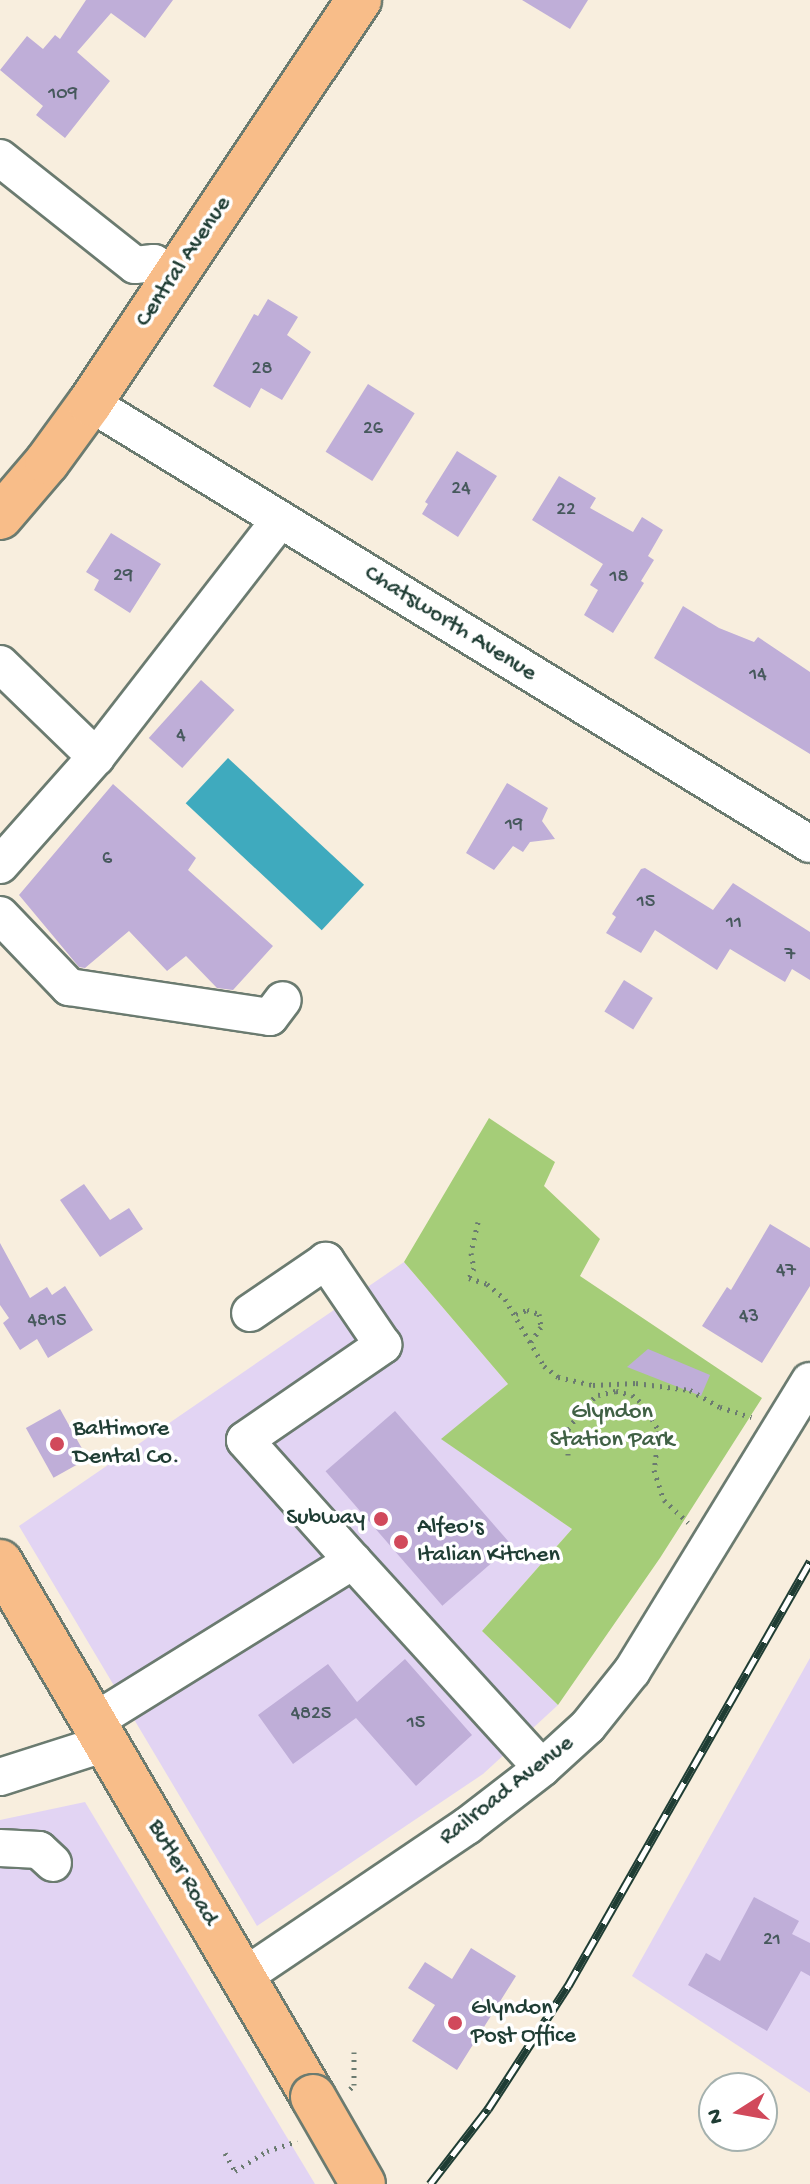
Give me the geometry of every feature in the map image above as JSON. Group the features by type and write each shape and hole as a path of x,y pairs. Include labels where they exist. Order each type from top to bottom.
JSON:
{"main road":[{"name":"Central Avenue","path":"0,517 39,472 90,403 359,0"},
{"name":"Butler Road","path":"0,1562 363,2184"}],"street":[{"path":"0,158 135,265 154,263 174,277"},
{"name":"Chatsworth Avenue","path":"90,403 810,844"},
{"path":"0,865 96,757 280,520"},
{"path":"0,664 96,757"},
{"path":"0,915 69,987 270,1017 283,1000"},
{"path":"250,1313 326,1261 383,1345 245,1440 542,1768"},
{"name":"Railroad Avenue","path":"243,1977 467,1826 542,1768 588,1726 632,1671 810,1381"},
{"path":"0,1777 100,1732 353,1561"},
{"path":"0,1848 39,1850 53,1863"}],"path":[{"path":"478,1222 471,1244 474,1268 469,1278 487,1284 516,1314 520,1330 531,1342 544,1366 558,1377 593,1385 690,1390 720,1407 782,1427"},
{"path":"516,1314 527,1310 539,1314 541,1327 531,1342"},
{"path":"616,1391 618,1384"},
{"path":"568,1455 568,1429 574,1416 598,1395 616,1391 632,1395 655,1421 659,1443 654,1470 664,1500 713,1542"}],"shaded area":[{"path":"404,1262 508,1384 442,1439 572,1529 482,1631 558,1705 483,1774 257,1926 19,1526"},
{"path":"810,1658 810,2093 632,1976"},
{"path":"85,1802 315,2184 0,2184 0,1820"}],"green space":[{"name":"Glyndon Station Park","path":"489,1118 555,1162 544,1186 600,1239 580,1276 762,1398 660,1558 558,1705 482,1631 572,1529 441,1439 508,1384 404,1262"}],"water":[{"path":"228,758 364,885 322,930 186,803"}],"building":[{"path":"86,0 173,0 145,38 111,13 77,52 110,81 65,138 36,115 43,106 0,70 27,36 43,49 55,35 60,39"},
{"path":"522,0 588,0 570,29"},
{"path":"268,299 298,317 287,335 311,352 282,400 261,388 250,408 213,386 254,314 258,316"},
{"path":"368,384 415,413 372,481 326,452"},
{"path":"457,451 497,476 458,537 422,514 428,504 425,502"},
{"path":"559,476 596,498 590,508 633,532 642,517 663,530 648,556 654,560 641,581 644,583 613,633 584,615 598,590 590,585 603,564 532,520"},
{"path":"111,533 161,564 130,613 94,590 99,580 86,572"},
{"path":"683,606 719,628 754,642 758,637 810,672 810,754 654,658"},
{"path":"201,680 234,710 182,768 149,738"},
{"path":"507,783 548,808 542,821 555,839 530,842 523,852 513,846 494,870 466,853"},
{"path":"113,784 196,858 188,870 273,946 233,990 217,988 186,956 167,971 129,931 85,968 79,967 19,895"},
{"path":"645,868 713,910 733,883 810,932 810,980 792,969 785,982 730,949 717,970 655,930 641,953 606,933 616,917 612,914 641,869"},
{"path":"624,980 653,998 633,1029 604,1011"},
{"path":"84,1184 110,1220 129,1208 143,1229 100,1257 60,1200"},
{"path":"770,1224 810,1248 810,1286 762,1363 702,1326 727,1287 731,1290"},
{"path":"0,1243 30,1298 47,1287 52,1295 65,1286 93,1330 48,1358 37,1339 20,1350 3,1323 9,1318 0,1305"},
{"path":"648,1349 710,1375 701,1396 627,1367"},
{"name":"Baltimore Dental Co.","path":"60,1409 88,1459 54,1478 26,1428"},
{"path":"395,1411 512,1545 442,1606 326,1471"},
{"path":"405,1659 472,1735 416,1786 356,1718 293,1764 258,1715 328,1664 357,1702"},
{"path":"754,1897 799,1921 792,1934 810,1943 810,1976 801,1971 767,2031 688,1985 706,1953 720,1961"},
{"name":"Glyndon Post Office","path":"471,1948 516,1976 457,2070 412,2041 435,2005 408,1988 425,1962 452,1979"}],"railway":[{"path":"430,2184 488,2109 568,1986 810,1561"}],"place":[{"name":"Baltimore Dental Co.","path":"57,1444"},
{"name":"Subway","path":"381,1519"},
{"name":"Alfeo's Italian Kitchen","path":"401,1542"},
{"name":"Glyndon Post Office","path":"455,2023"}]}
